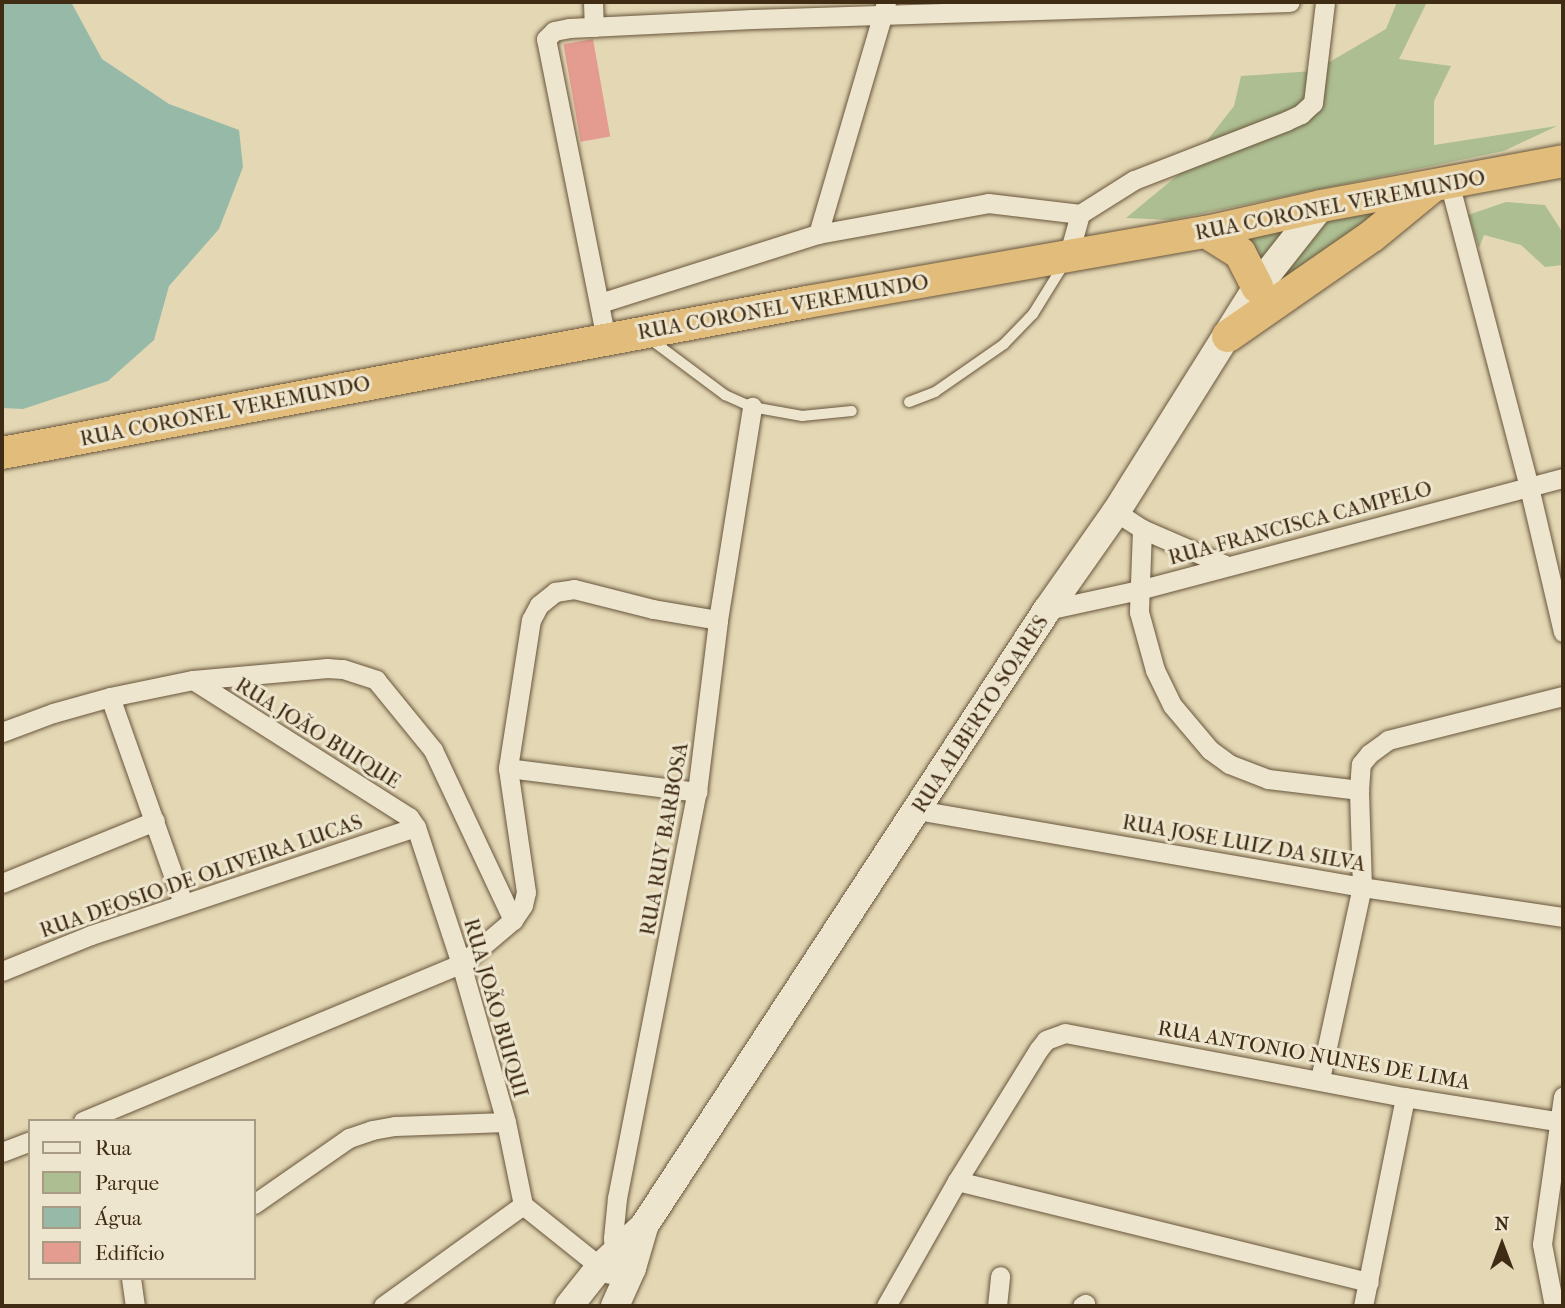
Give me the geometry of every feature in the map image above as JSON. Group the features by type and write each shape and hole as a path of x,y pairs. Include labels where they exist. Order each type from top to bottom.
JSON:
{"highway":[{"name":"RUA CORONEL VEREMUNDO","path":"2,453 606,339 1206,232 1321,206 1563,161"},
{"path":"1228,336 1372,236 1441,183"},
{"path":"1206,232 1240,253 1257,287"}],"main road":[{"name":"RUA ALBERTO SOARES","path":"569,1306 617,1276 644,1226 1047,610 1116,512 1257,287 1321,206"}],"street":[{"path":"593,2 594,27"},
{"path":"606,339 546,39 554,32 752,10 1290,2"},
{"path":"600,303 818,234 988,203 1080,214 1149,172 1301,114 1313,103 1317,90 1325,2"},
{"path":"818,234 885,8"},
{"path":"1441,183 1529,486 1563,632"},
{"path":"1068,257 1080,214"},
{"name":"RUA RUY BARBOSA","path":"617,1276 617,1198 698,792 718,621 752,407"},
{"name":"RUA FRANCISCA CAMPELO","path":"1047,610 1139,590 1225,565 1563,478"},
{"path":"1116,512 1142,529 1225,565"},
{"path":"1142,529 1139,612 1155,670 1172,705 1210,750 1228,764 1268,779 1359,790"},
{"path":"90,1119 461,964 513,920 523,905 526,892 508,768 531,620 539,605 555,592 574,589 653,609 718,621"},
{"name":"RUA JOÃO BUIQUE","path":"2,732 52,713 110,697 192,680 327,668 343,669 376,680 433,750 513,920"},
{"name":"RUA JOÃO BUIQUE","path":"192,680 409,817 416,827"},
{"path":"1320,1079 1362,887 1359,790 1362,764 1369,754 1388,740 1563,696"},
{"path":"110,697 183,903"},
{"path":"508,768 698,792"},
{"name":"RUA JOSE LUIZ DA SILVA","path":"917,810 1362,887 1563,917"},
{"path":"2,883 155,821"},
{"name":"RUA DEOSIO DE OLIVEIRA LUCAS","path":"2,971 91,935 183,903 416,827"},
{"name":"RUA JOÃO BUIQUI","path":"416,827 461,964 506,1122 523,1205"},
{"name":"RUA ANTONIO NUNES DE LIMA","path":"957,1181 1039,1049 1056,1036 1074,1034 1405,1097 1561,1122"},
{"path":"1554,1306 1542,1244 1563,1096"},
{"path":"1363,1306 1405,1097"},
{"path":"256,1203 349,1138 372,1130 395,1126 506,1122"},
{"path":"2,1152 28,1142"},
{"path":"886,1306 957,1181 1369,1282"},
{"path":"383,1306 523,1205 617,1276"},
{"path":"997,1306 1000,1276"}],"lane":[{"path":"909,402 935,392 1004,344 1032,314 1068,257"},
{"path":"641,333 725,395 752,407 802,416 852,411"}],"green space":[{"path":"1397,2 1427,2 1399,59 1451,66 1434,101 1434,145 1557,126 1504,151 1171,220 1126,218 1184,170 1234,106 1241,76 1314,71 1386,29"},
{"path":"1400,198 1240,317 1333,211"},
{"path":"1506,202 1545,205 1563,233 1563,265 1545,267 1521,245 1484,235 1479,248 1468,215"},
{"path":"1299,220 1257,267 1245,236"}],"water":[{"path":"2,2 71,2 102,59 169,104 239,130 243,167 219,229 169,286 154,340 108,381 23,409 2,408"}],"building":[{"path":"593,39 610,136 581,142 563,44"}]}
